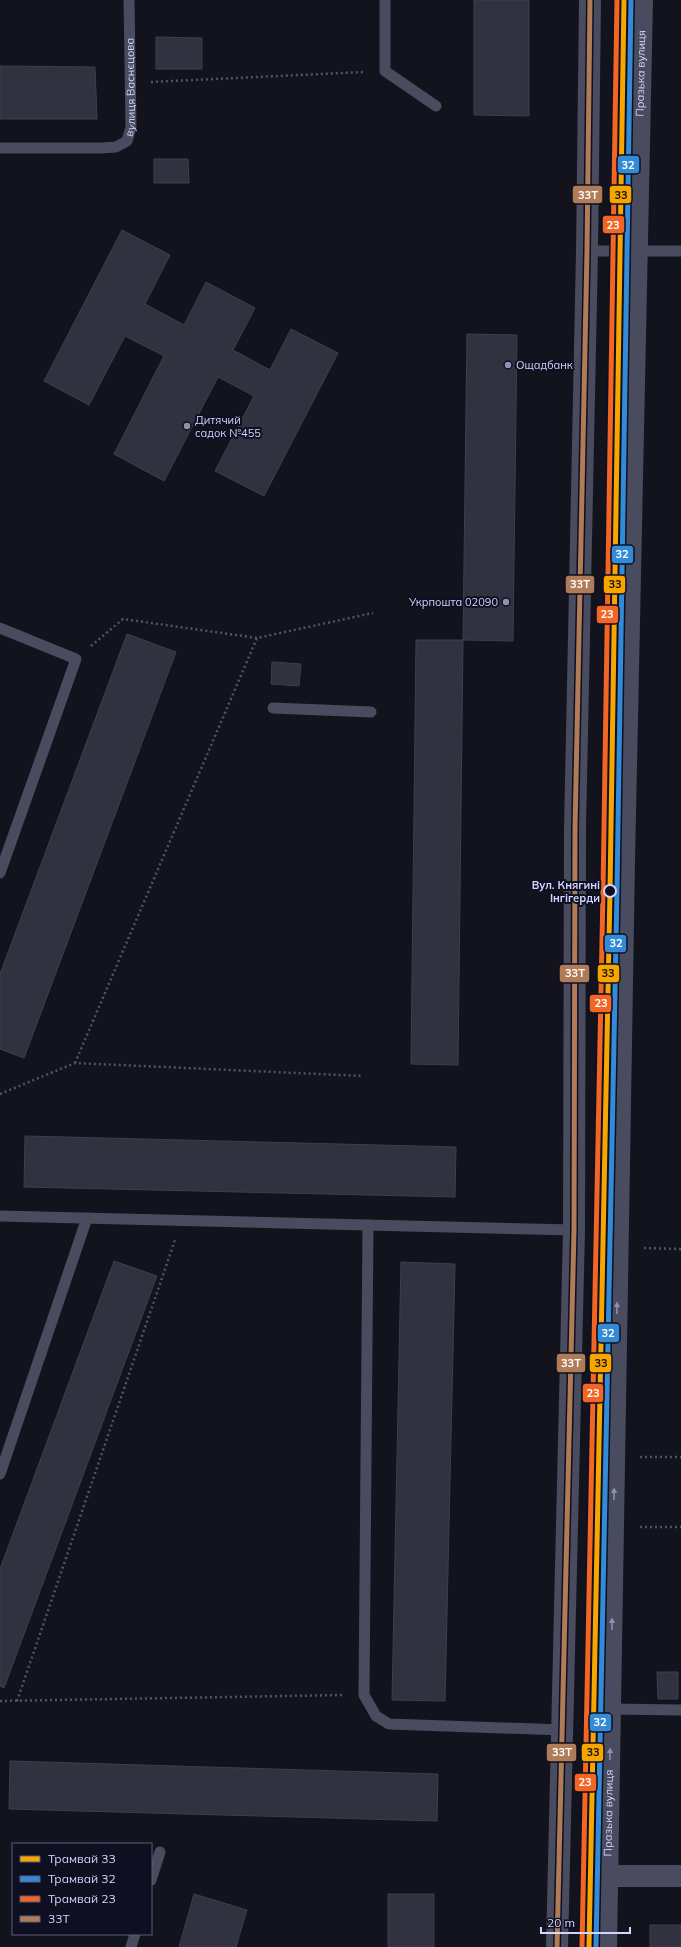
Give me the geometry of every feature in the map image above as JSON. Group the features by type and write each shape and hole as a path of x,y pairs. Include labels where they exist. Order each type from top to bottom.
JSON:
{"street":[{"path":"557,1947 574,1230 575,821 587,251 590,0"},
{"name":"Празька вулиця","path":"606,1947 621,1021 642,0"},
{"path":"608,1876 681,1876"}],"lane":[{"name":"вулиця Васнєцова","path":"0,148 116,147 127,141 131,127 129,0"},
{"path":"385,0 385,71 436,106"},
{"path":"587,251 681,251"},
{"path":"0,628 76,659 0,873"},
{"path":"273,708 371,712"},
{"path":"0,1216 574,1230"},
{"path":"0,1474 87,1218"},
{"path":"368,1225 364,1695 376,1716 389,1724 562,1730"},
{"path":"611,1710 681,1710"},
{"path":"152,1877 160,1852"},
{"path":"131,1947 135,1935"}],"path":[{"path":"130,83 385,71"},
{"path":"76,659 124,619 257,638 373,613"},
{"path":"75,1063 257,638"},
{"path":"0,1094 75,1063 363,1076"},
{"path":"18,1701 182,1221"},
{"path":"642,1248 681,1249"},
{"path":"638,1456 681,1457"},
{"path":"637,1527 681,1527"},
{"path":"0,1701 364,1695"}],"building":[{"path":"474,0 529,0 529,116 474,115"},
{"path":"156,37 202,38 202,69 156,69"},
{"path":"0,66 95,67 97,119 0,119"},
{"path":"154,159 188,159 189,183 154,183"},
{"path":"122,230 170,255 145,304 184,325 206,282 255,308 233,350 270,370 291,329 338,353 264,496 215,471 254,396 218,377 164,481 114,454 164,356 125,336 89,405 44,381"},
{"path":"467,334 517,335 513,641 463,640"},
{"path":"127,634 176,652 24,1058 0,1049 0,974"},
{"path":"416,640 463,640 458,1065 411,1064"},
{"path":"272,662 301,664 299,686 271,684"},
{"path":"25,1136 456,1147 455,1197 24,1187"},
{"path":"114,1261 157,1276 4,1688 0,1686 0,1569"},
{"path":"401,1262 455,1264 445,1701 392,1700"},
{"path":"657,1672 678,1672 678,1699 658,1699"},
{"path":"10,1761 438,1774 437,1821 9,1809"},
{"path":"194,1894 247,1910 236,1947 179,1947"},
{"path":"388,1894 434,1894 434,1947 388,1947"},
{"path":"650,1925 681,1925 681,1947 650,1947"}],"tram line":[{"name":"23","path":"582,1947 603,891 617,0"},
{"name":"33","path":"589,1947 610,891 624,0"},
{"name":"32","path":"596,1947 617,891 631,0"}],"transit line":[{"name":"33Т","path":"557,1947 574,1230 575,829 587,251 590,0"}],"place":[{"name":"Ощадбанк","path":"508,365"},
{"name":"Дитячий садок №455","path":"187,426"},
{"name":"Укрпошта 02090","path":"506,602"},
{"name":"Вул. Княгині Інгігерди","path":"610,891"}]}
